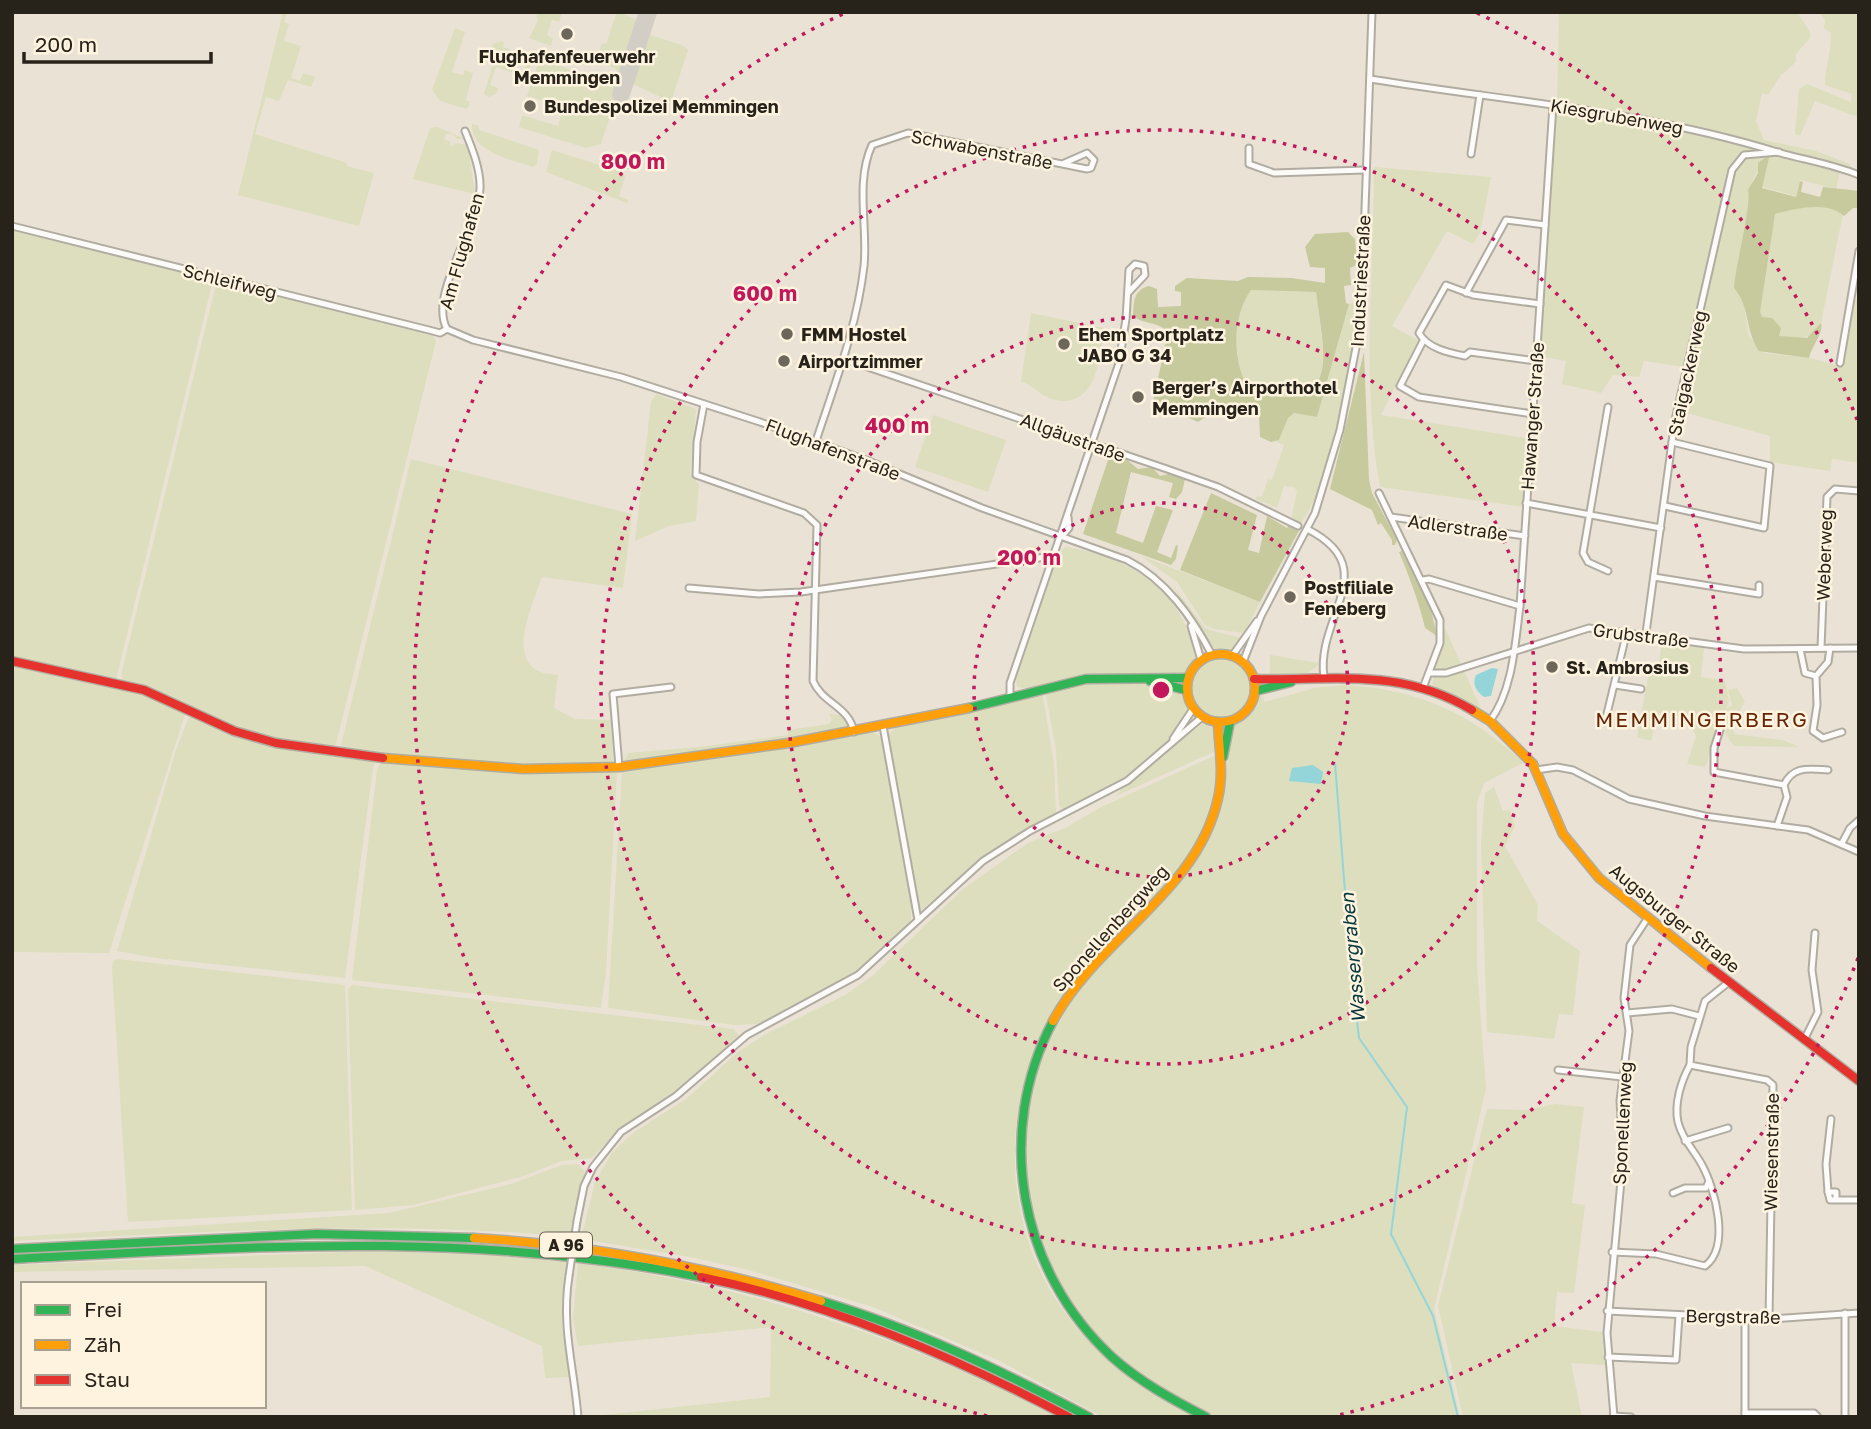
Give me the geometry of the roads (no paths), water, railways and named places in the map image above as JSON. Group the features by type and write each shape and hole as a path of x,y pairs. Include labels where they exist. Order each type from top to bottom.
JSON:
{"main road":[{"path":"1212,655 1232,656 1243,662 1254,679 1255,691 1249,708 1230,722 1217,723 1202,717 1193,709 1186,690 1188,678 1201,660 1212,655"},
{"path":"12,661 144,690 234,731 276,743 403,761 475,767 619,767 855,732 1086,679 1188,678"},
{"name":"Augsburger Straße","path":"1254,679 1365,677 1423,688 1460,702 1490,721 1523,752 1536,770 1557,821 1577,854 1599,878 1647,919 1859,1081"},
{"path":"1144,679 1186,690"},
{"name":"Augsburger Straße","path":"1255,691 1294,680"},
{"name":"Sponellenbergweg","path":"1206,1417 1144,1382 1117,1361 1088,1333 1056,1290 1038,1255 1026,1219 1020,1183 1019,1148 1022,1109 1030,1073 1051,1022 1082,977 1152,907 1190,860 1211,819 1230,722"},
{"name":"Sponellenbergweg","path":"1217,723 1223,759"},
{"name":"A 96","path":"12,1249 225,1238 416,1234 539,1242 636,1254 752,1278 854,1308 976,1358 1089,1417"},
{"name":"A 96","path":"12,1259 360,1244 484,1247 644,1265 736,1284 852,1318 955,1359 1069,1417"}],"street":[{"name":"Industriestraße","path":"1243,662 1261,616 1307,529 1337,443 1354,363 1361,322 1364,170 1372,12"},
{"name":"Kiesgrubenweg","path":"1370,79 1553,105 1687,128 1823,162 1859,175"},
{"path":"1471,154 1480,95"},
{"name":"Hawanger Straße","path":"1490,721 1501,701 1515,651 1520,606 1553,105"},
{"name":"Am Flughafen","path":"447,329 442,309 480,191 474,152 465,131"},
{"name":"Schwabenstraße","path":"816,441 854,324 862,279 864,162 872,145 908,133 1062,164 1087,169 1094,160 1087,153 1062,164"},
{"path":"1249,148 1249,164 1274,173 1364,170"},
{"name":"Staigackerweg","path":"1646,633 1679,396 1732,170 1744,155 1779,152"},
{"path":"1466,293 1506,220 1545,225"},
{"name":"Schleifweg","path":"12,226 440,333 447,329"},
{"path":"1840,363 1859,251"},
{"path":"1010,697 1010,683 1119,363 1129,270 1135,264 1144,265 1145,275 1128,293"},
{"path":"1536,361 1470,352 1465,356 1448,353 1423,341 1419,333 1444,287 1451,285 1466,293 1540,304"},
{"name":"Flughafenstraße","path":"447,329 473,340 576,365 816,441 960,500 1143,568 1167,589 1212,655"},
{"path":"1423,341 1400,386 1419,397 1533,414"},
{"name":"Allgäustraße","path":"844,359 1218,487 1298,526"},
{"path":"704,404 697,442 696,475 804,513 814,520 818,534 813,681 819,692 848,715 855,732"},
{"path":"1608,407 1583,558 1608,571"},
{"path":"1665,506 1763,528 1770,466 1672,442"},
{"name":"Weberweg","path":"1821,648 1827,498 1835,489 1859,491"},
{"path":"1379,493 1423,580 1441,627 1440,643 1423,688"},
{"path":"1526,503 1661,528"},
{"name":"Adlerstraße","path":"1391,517 1525,536"},
{"path":"1307,529 1335,549 1345,573 1344,590 1323,646 1324,677"},
{"path":"689,588 759,594 814,590 1054,556"},
{"path":"1654,577 1759,594 1759,585"},
{"path":"1423,580 1520,606"},
{"name":"Industriestraße","path":"1232,656 1261,616"},
{"name":"Flughafenstraße","path":"1191,622 1201,660"},
{"name":"Grubstraße","path":"1429,673 1446,673 1580,629 1646,633 1744,649 1859,648"},
{"path":"1605,722 1627,631"},
{"path":"1830,648 1828,662 1816,676 1817,705 1813,732 1823,738 1842,732"},
{"path":"1800,649 1802,668 1805,673 1816,676"},
{"path":"1615,685 1641,689"},
{"path":"619,767 612,694 671,687"},
{"path":"1171,742 1193,709"},
{"path":"578,1417 575,1373 565,1325 569,1276 577,1221 590,1171 603,1150 621,1132 676,1097 724,1052 753,1031 858,975 957,881 991,855 1036,827 1118,788 1202,717"},
{"path":"883,726 918,920"},
{"path":"1720,730 1714,748 1714,772 1783,785"},
{"path":"1536,770 1557,767 1573,770 1629,799 1714,818 1808,830 1859,852"},
{"path":"1777,826 1787,797 1783,785 1787,777 1799,769 1828,770"},
{"path":"1842,844 1852,825 1859,820"},
{"name":"Sponellenweg","path":"1614,1416 1607,1311 1623,1159 1622,1077 1629,1035 1624,998 1629,950 1647,919"},
{"path":"1805,1038 1818,1012 1812,970 1815,933"},
{"path":"1612,1252 1656,1254 1705,1266 1712,1261 1718,1240 1717,1214 1709,1181 1685,1141 1677,1112 1683,1079 1690,1065 1691,1047 1699,1016 1708,996 1729,982"},
{"path":"1626,1013 1672,1009 1699,1016"},
{"name":"Wiesenstraße","path":"1690,1065 1767,1080 1773,1085 1769,1319"},
{"path":"1558,1070 1622,1077"},
{"path":"1831,1119 1826,1164 1828,1192 1836,1192 1836,1198 1859,1200"},
{"path":"1685,1141 1728,1128"},
{"path":"1673,1193 1685,1188 1706,1188 1709,1181"},
{"name":"Bergstraße","path":"1607,1311 1745,1319 1859,1312"},
{"path":"1845,1314 1845,1417"},
{"path":"1608,1357 1676,1360 1679,1315"},
{"path":"1745,1319 1745,1415 1814,1413 1818,1417"},
{"path":"1614,1416 1630,1417"}],"water":[{"path":"1492,668 1498,669 1491,696 1484,697 1474,682 1476,675"},
{"path":"1313,765 1323,772 1321,784 1289,781 1292,768"}],"waterway":[{"name":"Wassergraben","path":"1335,763 1359,1038 1407,1107 1391,1234 1433,1316 1458,1417"}],"place":[{"name":"Flughafenfeuerwehr Memmingen","path":"567,34"},
{"name":"Bundespolizei Memmingen","path":"530,106"},
{"name":"FMM Hostel","path":"787,334"},
{"name":"Ehem Sportplatz JABO G 34","path":"1064,344"},
{"name":"Airportzimmer","path":"784,361"},
{"name":"Berger’s Airporthotel Memmingen","path":"1138,397"},
{"name":"Postfiliale Feneberg","path":"1290,597"},
{"name":"St. Ambrosius","path":"1552,667"}],"district":[{"name":"MEMMINGERBERG","path":"1702,719"}]}
